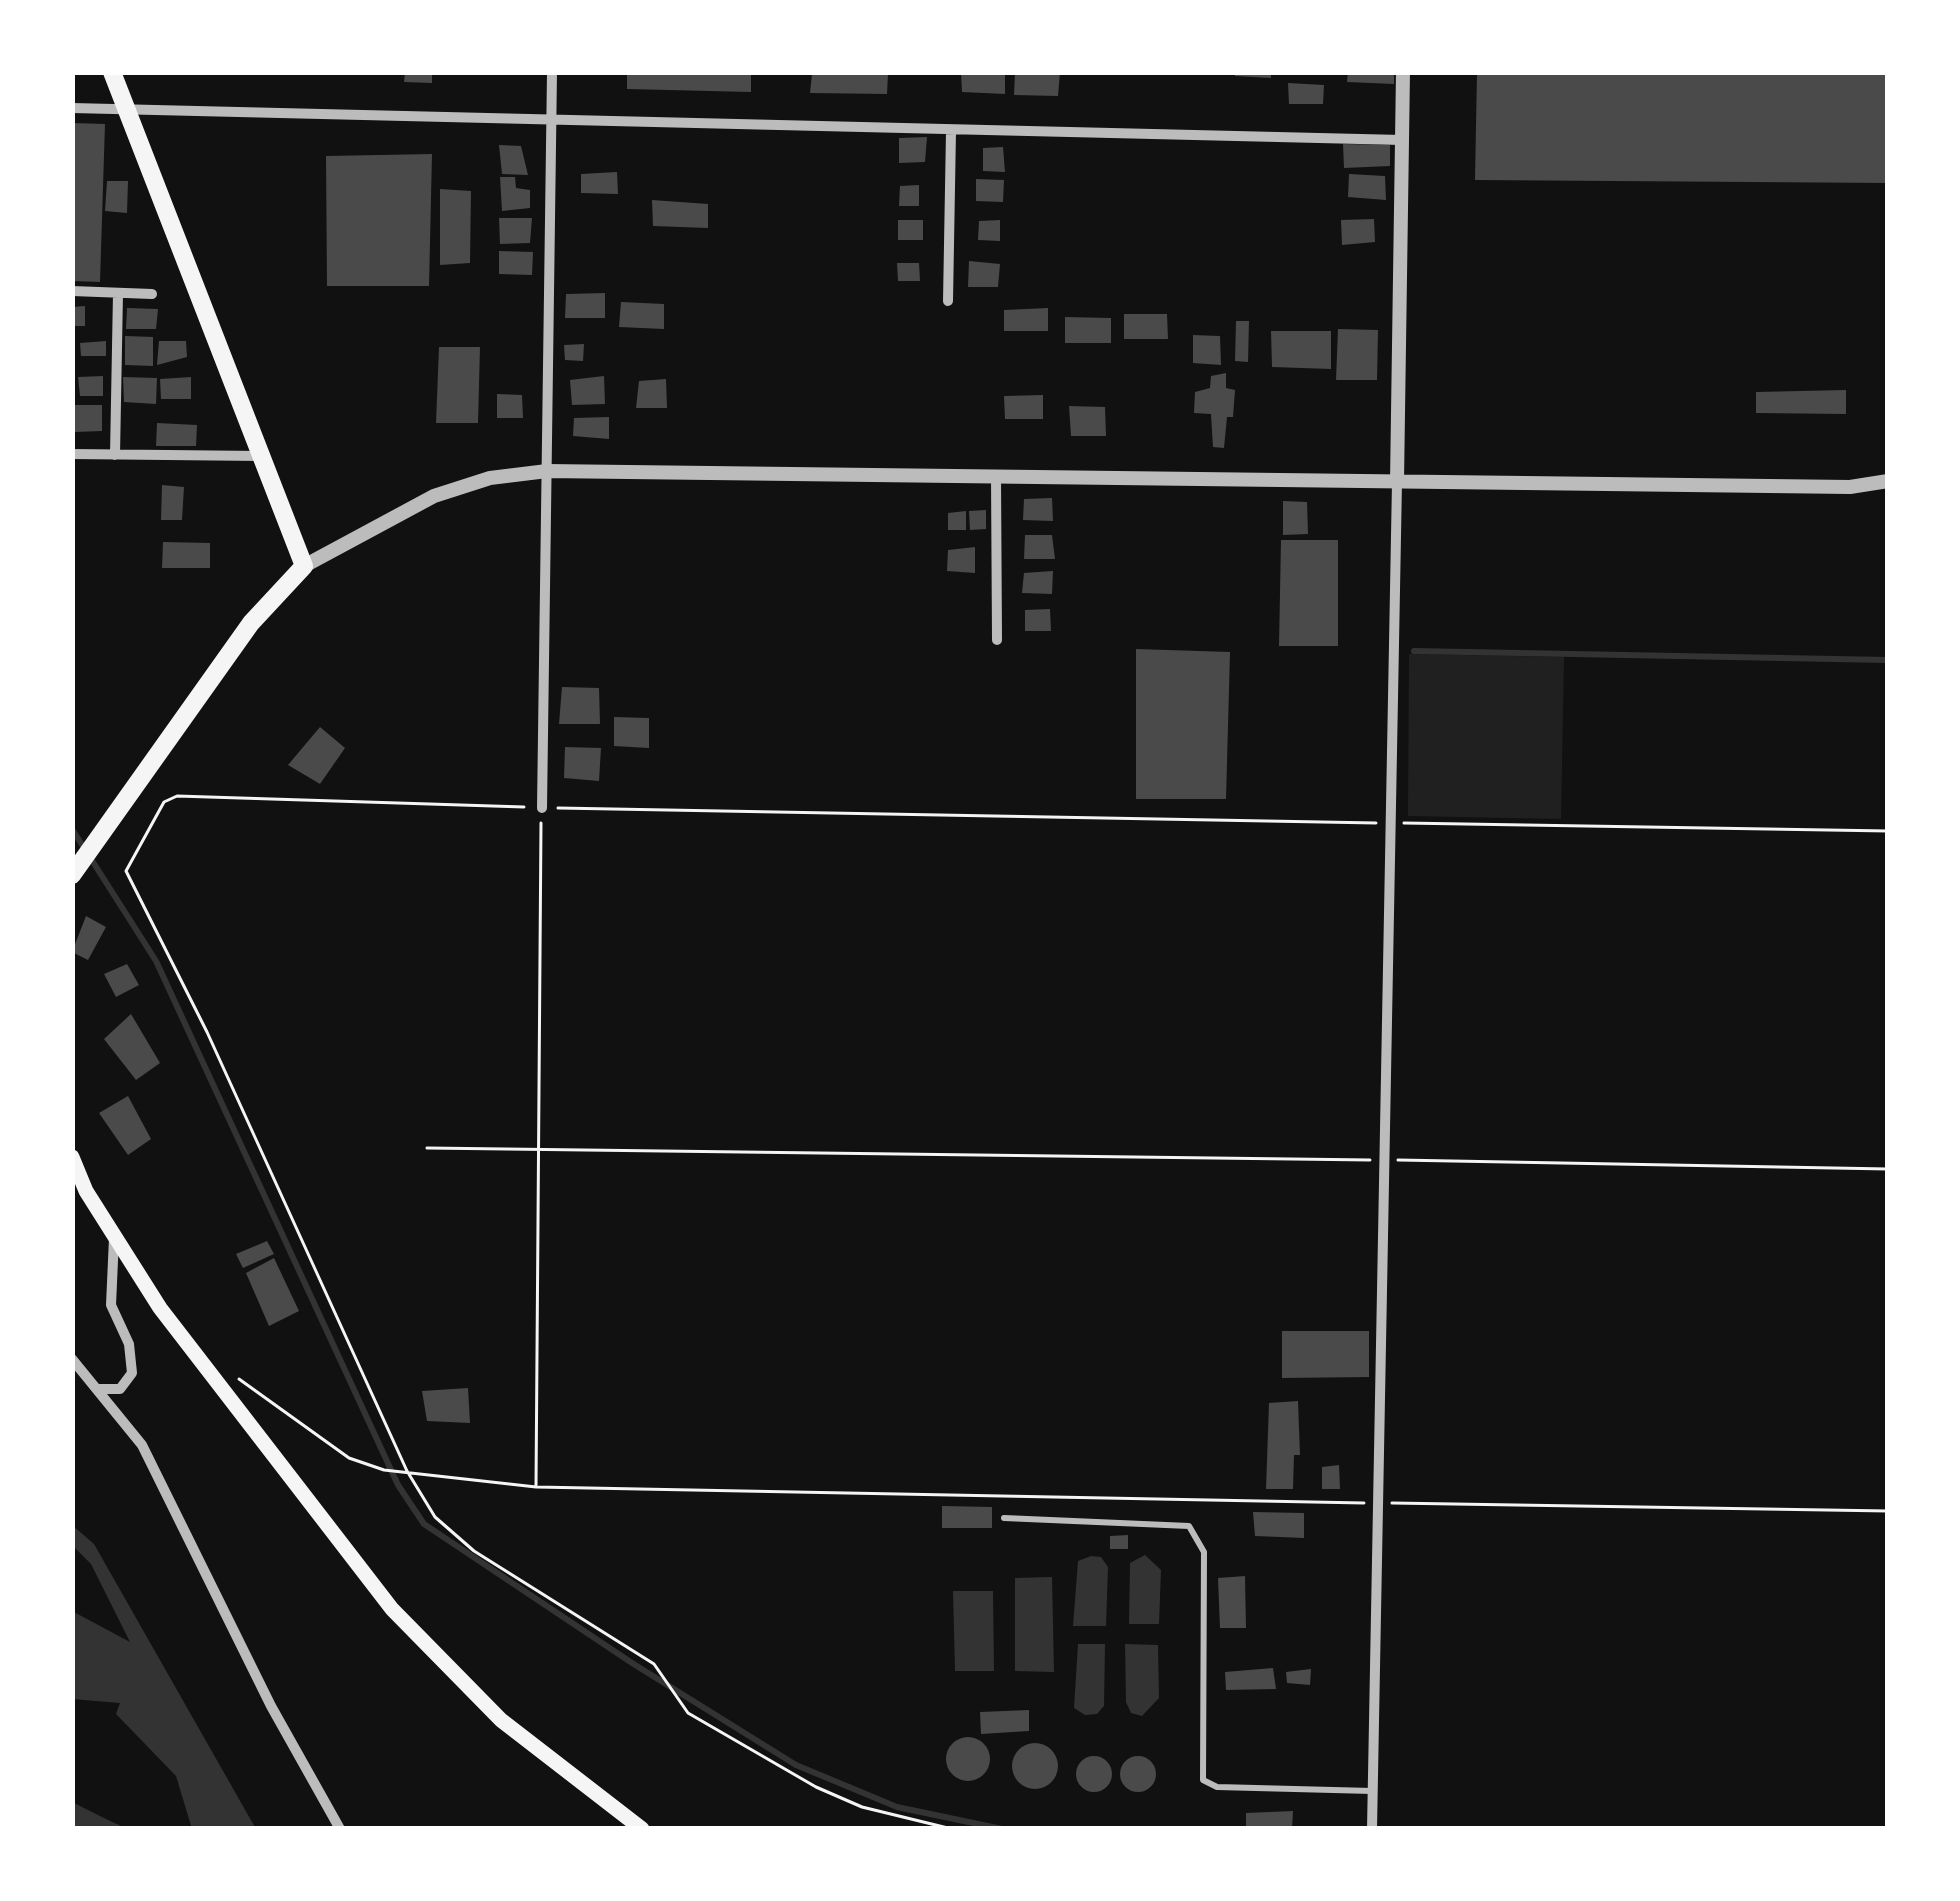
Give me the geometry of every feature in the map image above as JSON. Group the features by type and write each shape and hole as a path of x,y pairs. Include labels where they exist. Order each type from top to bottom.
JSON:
{"highway":[{"path":"72,875 250,623 304,566 112,72"}],"main road":[{"path":"72,1157 86,1191 211,1377 392,1609 501,1720 642,1829"}],"street":[{"path":"542,808 552,72"},
{"path":"1372,1829 1402,72"},
{"path":"72,108 551,124 1402,140"},
{"path":"948,301 951,131"},
{"path":"72,291 152,294"},
{"path":"115,455 118,293"},
{"path":"72,454 261,455"},
{"path":"304,566 434,496 490,478 548,471 1850,487 1888,481"},
{"path":"996,477 998,640"},
{"path":"99,1389 120,1389 131,1373 129,1344 111,1305 115,1234"},
{"path":"72,1359 142,1445 271,1706 340,1829"}],"lane":[{"path":"1004,1518 1189,1526 1204,1552 1203,1780 1216,1786 1372,1791"}],"path":[{"path":"952,1829 862,1807 688,1713 654,1664 474,1551 436,1517 407,1471 126,864 164,802 177,796 542,808 1888,831"},
{"path":"536,1487 542,808"},
{"path":"427,1148 1888,1169"},
{"path":"227,1372 326,1445 384,1469 536,1487 1888,1511"}],"shaded area":[{"path":"1409,654 1564,657 1561,819 1408,816"},
{"path":"72,1525 94,1544 256,1829 192,1829 176,1776 116,1714 120,1703 72,1699 72,1611 130,1642 91,1564 72,1545"},
{"path":"1145,1555 1161,1570 1159,1624 1129,1624 1130,1563"},
{"path":"1101,1557 1108,1567 1106,1626 1073,1626 1078,1561"},
{"path":"1052,1577 1054,1672 1015,1671 1015,1578"},
{"path":"953,1591 993,1591 994,1671 955,1671"},
{"path":"1078,1644 1105,1644 1104,1706 1097,1714 1085,1715 1074,1708"},
{"path":"1125,1644 1158,1645 1159,1698 1142,1716 1131,1713 1126,1702"},
{"path":"72,1802 110,1821 128,1829 72,1829"}],"building":[{"path":"405,72 432,72 432,83 404,82"},
{"path":"627,72 751,73 751,92 627,89"},
{"path":"961,72 1005,72 1005,94 962,92"},
{"path":"1015,72 1060,72 1058,96 1014,95"},
{"path":"1235,72 1271,72 1271,78 1235,76"},
{"path":"1348,72 1394,72 1394,84 1347,82"},
{"path":"1477,72 1888,72 1888,183 1475,180"},
{"path":"812,74 888,74 887,94 810,93"},
{"path":"1288,83 1324,85 1323,104 1289,104"},
{"path":"72,123 105,124 100,282 72,281"},
{"path":"927,137 925,162 899,163 899,138"},
{"path":"1343,144 1390,145 1390,166 1344,168"},
{"path":"499,145 521,146 528,175 502,174"},
{"path":"1003,147 1005,172 983,171 983,148"},
{"path":"432,154 429,286 327,286 326,156"},
{"path":"617,172 618,194 581,193 581,174"},
{"path":"1349,174 1385,176 1386,200 1348,197"},
{"path":"500,177 515,177 516,188 530,190 530,208 502,211"},
{"path":"976,179 1004,180 1003,202 976,201"},
{"path":"107,181 128,181 127,213 105,211"},
{"path":"919,185 919,206 899,206 900,186"},
{"path":"440,189 471,191 470,263 440,265"},
{"path":"652,200 708,204 708,228 653,226"},
{"path":"499,218 532,218 530,243 500,244"},
{"path":"1374,219 1375,242 1342,245 1341,220"},
{"path":"898,220 923,220 923,240 898,240"},
{"path":"1000,220 1000,241 978,240 979,221"},
{"path":"499,251 533,252 532,275 499,274"},
{"path":"969,261 1000,264 998,287 968,287"},
{"path":"897,263 919,263 920,281 898,281"},
{"path":"605,293 605,318 565,318 566,294"},
{"path":"621,302 664,304 664,329 619,327"},
{"path":"85,306 85,326 72,326 72,307"},
{"path":"127,308 158,309 156,329 126,329"},
{"path":"1048,308 1048,331 1004,331 1004,310"},
{"path":"1124,314 1167,314 1168,339 1124,339"},
{"path":"1065,317 1111,318 1111,343 1065,343"},
{"path":"1236,321 1249,321 1248,362 1235,361"},
{"path":"1338,329 1378,330 1377,380 1336,380"},
{"path":"1271,331 1331,331 1331,369 1272,367"},
{"path":"1193,335 1220,336 1221,365 1193,363"},
{"path":"125,336 153,337 153,366 125,365"},
{"path":"106,341 106,356 81,356 80,343"},
{"path":"159,341 186,341 187,357 157,365"},
{"path":"584,344 583,361 565,360 564,345"},
{"path":"439,347 480,347 478,423 436,423"},
{"path":"1226,373 1226,388 1235,390 1233,417 1227,417 1224,448 1213,447 1211,414 1194,413 1195,392 1210,388 1211,376"},
{"path":"103,376 103,396 80,396 78,377"},
{"path":"604,376 605,404 572,405 570,380"},
{"path":"123,377 157,378 156,404 124,402"},
{"path":"191,377 191,399 161,399 160,379"},
{"path":"666,379 667,408 636,408 639,381"},
{"path":"1846,390 1846,414 1756,413 1756,392"},
{"path":"497,394 522,395 523,418 497,418"},
{"path":"1043,395 1043,419 1005,419 1004,396"},
{"path":"72,405 102,405 102,431 75,432"},
{"path":"1069,406 1105,407 1106,436 1071,436"},
{"path":"609,417 609,439 573,436 574,418"},
{"path":"157,423 197,425 196,446 156,446"},
{"path":"162,485 184,487 182,520 161,520"},
{"path":"1052,498 1053,521 1023,520 1024,499"},
{"path":"1283,501 1307,502 1308,534 1283,535"},
{"path":"986,510 986,529 970,530 969,511"},
{"path":"966,511 966,530 948,530 948,513"},
{"path":"1025,535 1052,535 1055,559 1024,559"},
{"path":"1281,540 1338,540 1338,646 1279,646"},
{"path":"163,542 210,543 210,568 162,568"},
{"path":"975,547 975,573 947,571 948,550"},
{"path":"1053,571 1052,594 1022,593 1024,573"},
{"path":"1050,609 1051,631 1025,631 1025,610"},
{"path":"1136,649 1230,652 1226,799 1136,799"},
{"path":"562,687 599,688 600,724 559,724"},
{"path":"614,717 649,718 649,748 614,746"},
{"path":"320,727 345,748 320,784 288,765"},
{"path":"565,747 601,748 599,781 564,778"},
{"path":"86,916 106,927 88,960 72,952"},
{"path":"127,964 139,985 116,997 104,974"},
{"path":"131,1014 160,1063 136,1080 104,1039"},
{"path":"128,1096 151,1139 128,1155 99,1113"},
{"path":"267,1241 274,1254 243,1268 236,1254"},
{"path":"274,1258 299,1311 269,1326 246,1273"},
{"path":"1282,1331 1369,1331 1369,1377 1282,1378"},
{"path":"468,1388 470,1423 427,1421 422,1391"},
{"path":"1298,1401 1300,1455 1294,1455 1293,1489 1266,1489 1269,1403"},
{"path":"1339,1465 1340,1489 1322,1489 1322,1467"},
{"path":"942,1506 992,1507 992,1528 942,1528"},
{"path":"1253,1512 1304,1513 1304,1538 1255,1536"},
{"path":"1128,1535 1128,1549 1110,1549 1110,1536"},
{"path":"1245,1576 1246,1628 1220,1628 1218,1578"},
{"path":"1273,1668 1276,1689 1226,1690 1225,1672"},
{"path":"1311,1669 1310,1685 1287,1683 1286,1672"},
{"path":"1029,1710 1029,1731 981,1734 980,1712"},
{"path":"968,1737 983,1744 990,1759 983,1774 968,1781 953,1774 946,1759 953,1744"},
{"path":"1035,1743 1051,1750 1058,1766 1051,1782 1035,1789 1019,1782 1012,1766 1019,1750"},
{"path":"1094,1756 1107,1761 1112,1774 1107,1787 1094,1792 1081,1787 1076,1774 1081,1761"},
{"path":"1138,1756 1151,1761 1156,1774 1151,1787 1138,1792 1125,1787 1120,1774 1125,1761"},
{"path":"1293,1811 1292,1829 1246,1829 1246,1813"}],"waterway":[{"path":"1414,651 1888,660"},
{"path":"72,829 156,961 398,1485 424,1524 796,1765 897,1807 1002,1829"}]}
